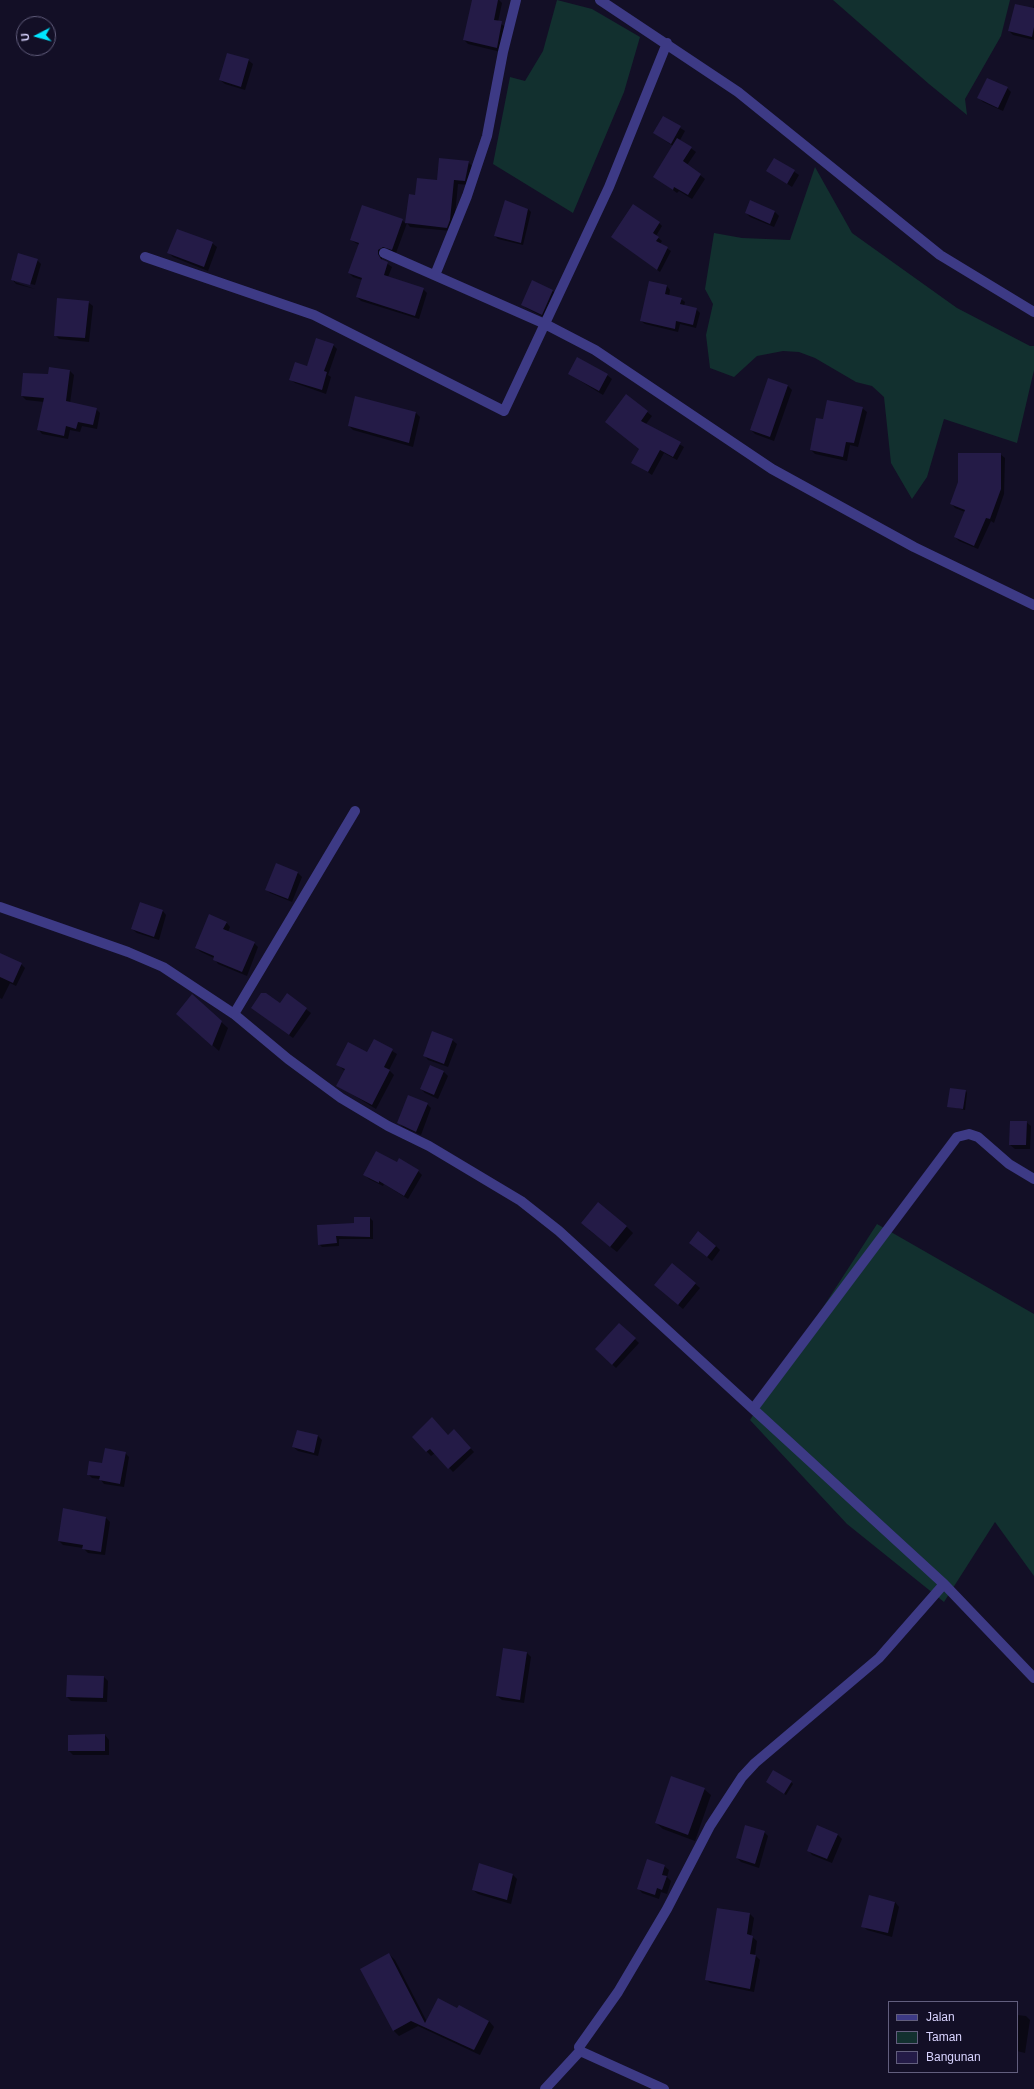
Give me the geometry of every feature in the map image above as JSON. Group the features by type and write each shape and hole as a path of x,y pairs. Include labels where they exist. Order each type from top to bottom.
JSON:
{"street":[{"path":"435,275 467,196 487,136 503,52 516,0"},
{"path":"600,0 667,43 738,92 940,255 1034,312"},
{"path":"145,257 314,315 504,411 609,187 667,43"},
{"path":"384,253 545,324 595,350 772,469 914,547 1034,605"},
{"path":"234,1014 355,811"},
{"path":"0,907 148,959 183,978 234,1014 288,1059 341,1098 388,1126 429,1146 498,1187 539,1215 753,1408 944,1584 1034,1678"},
{"path":"753,1408 957,1137 969,1134 978,1137 1009,1164 1034,1179"},
{"path":"545,2089 580,2051 579,2046 618,1992 667,1909 710,1826 742,1777 760,1758 805,1722 879,1658 944,1584"},
{"path":"580,2051 664,2089"}],"green space":[{"path":"557,0 592,9 640,37 624,92 573,213 493,164 510,77 525,81 543,51"},
{"path":"833,0 1010,0 1001,36 965,99 967,115 929,84"},
{"path":"815,167 852,233 957,308 1030,346 1034,346 1034,370 1017,443 944,419 927,477 912,499 891,463 884,397 872,386 856,382 815,358 799,352 783,351 757,356 734,377 710,368 706,335 713,304 705,289 714,233 742,238 790,240"},
{"path":"877,1224 1034,1314 1034,1576 995,1522 944,1602 847,1524 750,1420"}],"building":[{"path":"472,0 498,0 494,20 502,21 497,48 463,40"},
{"path":"1015,4 1034,8 1034,27 1032,37 1008,31"},
{"path":"227,53 249,59 241,87 219,80"},
{"path":"987,78 1008,87 998,108 977,98"},
{"path":"663,116 681,126 671,144 653,133"},
{"path":"677,138 692,147 683,161 701,174 688,195 674,187 673,190 653,177"},
{"path":"439,158 469,161 465,181 454,180 450,220 447,228 405,223 409,194 415,195 417,178 437,180"},
{"path":"774,158 795,170 787,184 766,171"},
{"path":"505,200 528,209 521,243 494,236"},
{"path":"750,200 775,211 770,224 745,213"},
{"path":"633,204 660,222 653,233 659,237 656,241 668,247 657,270 611,237"},
{"path":"362,205 403,219 392,250 383,247 378,250 378,254 381,259 388,262 384,275 424,288 415,316 356,297 362,278 348,273 359,243 350,240"},
{"path":"177,229 213,242 204,267 167,253"},
{"path":"18,253 38,259 30,285 11,280"},
{"path":"532,280 553,290 542,315 521,305"},
{"path":"649,281 667,285 665,294 682,298 680,304 697,308 693,325 676,321 675,329 640,321"},
{"path":"57,298 89,301 85,338 54,336"},
{"path":"316,338 334,344 324,371 327,372 322,390 289,380 295,362 307,366"},
{"path":"577,357 608,374 599,391 568,374"},
{"path":"49,367 70,370 66,401 97,408 93,425 78,422 76,429 66,426 64,436 37,430 44,398 21,396 23,373 48,374"},
{"path":"768,378 788,385 770,437 750,430"},
{"path":"626,394 648,411 641,421 681,442 673,457 660,450 648,472 631,463 639,449 605,422"},
{"path":"355,396 416,412 409,443 348,426"},
{"path":"827,400 863,407 854,443 846,442 843,457 810,450 816,418 823,419"},
{"path":"958,453 1001,453 1001,489 990,519 986,518 974,546 954,537 965,510 950,504 958,482"},
{"path":"276,863 298,872 288,899 265,890"},
{"path":"140,902 163,910 154,937 131,929"},
{"path":"209,914 227,922 223,929 255,942 242,972 213,960 214,956 195,948"},
{"path":"0,953 22,963 13,983 0,977"},
{"path":"261,993 266,993 280,1003 287,993 307,1008 289,1035 251,1008"},
{"path":"192,994 222,1021 212,1046 176,1014"},
{"path":"432,1031 453,1039 444,1064 423,1056"},
{"path":"374,1039 393,1049 384,1067 390,1070 372,1105 336,1086 345,1069 336,1065 348,1042 367,1052"},
{"path":"430,1065 444,1071 434,1095 420,1089"},
{"path":"950,1088 966,1090 963,1109 947,1107"},
{"path":"408,1095 428,1103 416,1132 397,1123"},
{"path":"1010,1121 1027,1121 1026,1145 1009,1145"},
{"path":"376,1151 397,1162 399,1158 419,1170 404,1196 379,1181 379,1183 363,1175"},
{"path":"598,1202 627,1226 610,1247 581,1223"},
{"path":"354,1217 370,1217 370,1237 336,1236 337,1243 318,1245 317,1225 354,1223"},
{"path":"698,1231 716,1246 707,1257 689,1243"},
{"path":"672,1263 696,1283 678,1305 654,1285"},
{"path":"619,1323 636,1338 612,1365 595,1349"},
{"path":"432,1417 448,1435 454,1429 471,1448 448,1469 430,1449 426,1452 412,1437"},
{"path":"297,1430 318,1435 314,1453 292,1447"},
{"path":"105,1448 126,1452 120,1484 99,1480 100,1476 87,1475 89,1461 102,1463"},
{"path":"63,1508 106,1517 101,1552 82,1549 83,1545 58,1541"},
{"path":"503,1648 527,1652 520,1700 496,1696"},
{"path":"67,1675 104,1676 103,1698 66,1697"},
{"path":"105,1734 105,1751 68,1751 68,1735"},
{"path":"773,1770 792,1781 784,1794 766,1782"},
{"path":"671,1776 705,1788 688,1835 655,1823"},
{"path":"745,1825 765,1831 755,1864 736,1858"},
{"path":"817,1825 838,1834 827,1859 807,1851"},
{"path":"647,1859 665,1865 662,1875 667,1876 662,1890 657,1888 655,1895 637,1889"},
{"path":"479,1863 513,1874 507,1900 472,1890"},
{"path":"869,1895 895,1902 888,1933 861,1927"},
{"path":"717,1908 750,1913 747,1934 753,1936 750,1954 756,1955 750,1989 705,1980"},
{"path":"389,1953 425,2023 438,1998 457,2008 459,2005 489,2021 474,2050 411,2021 393,2031 360,1969"}]}
